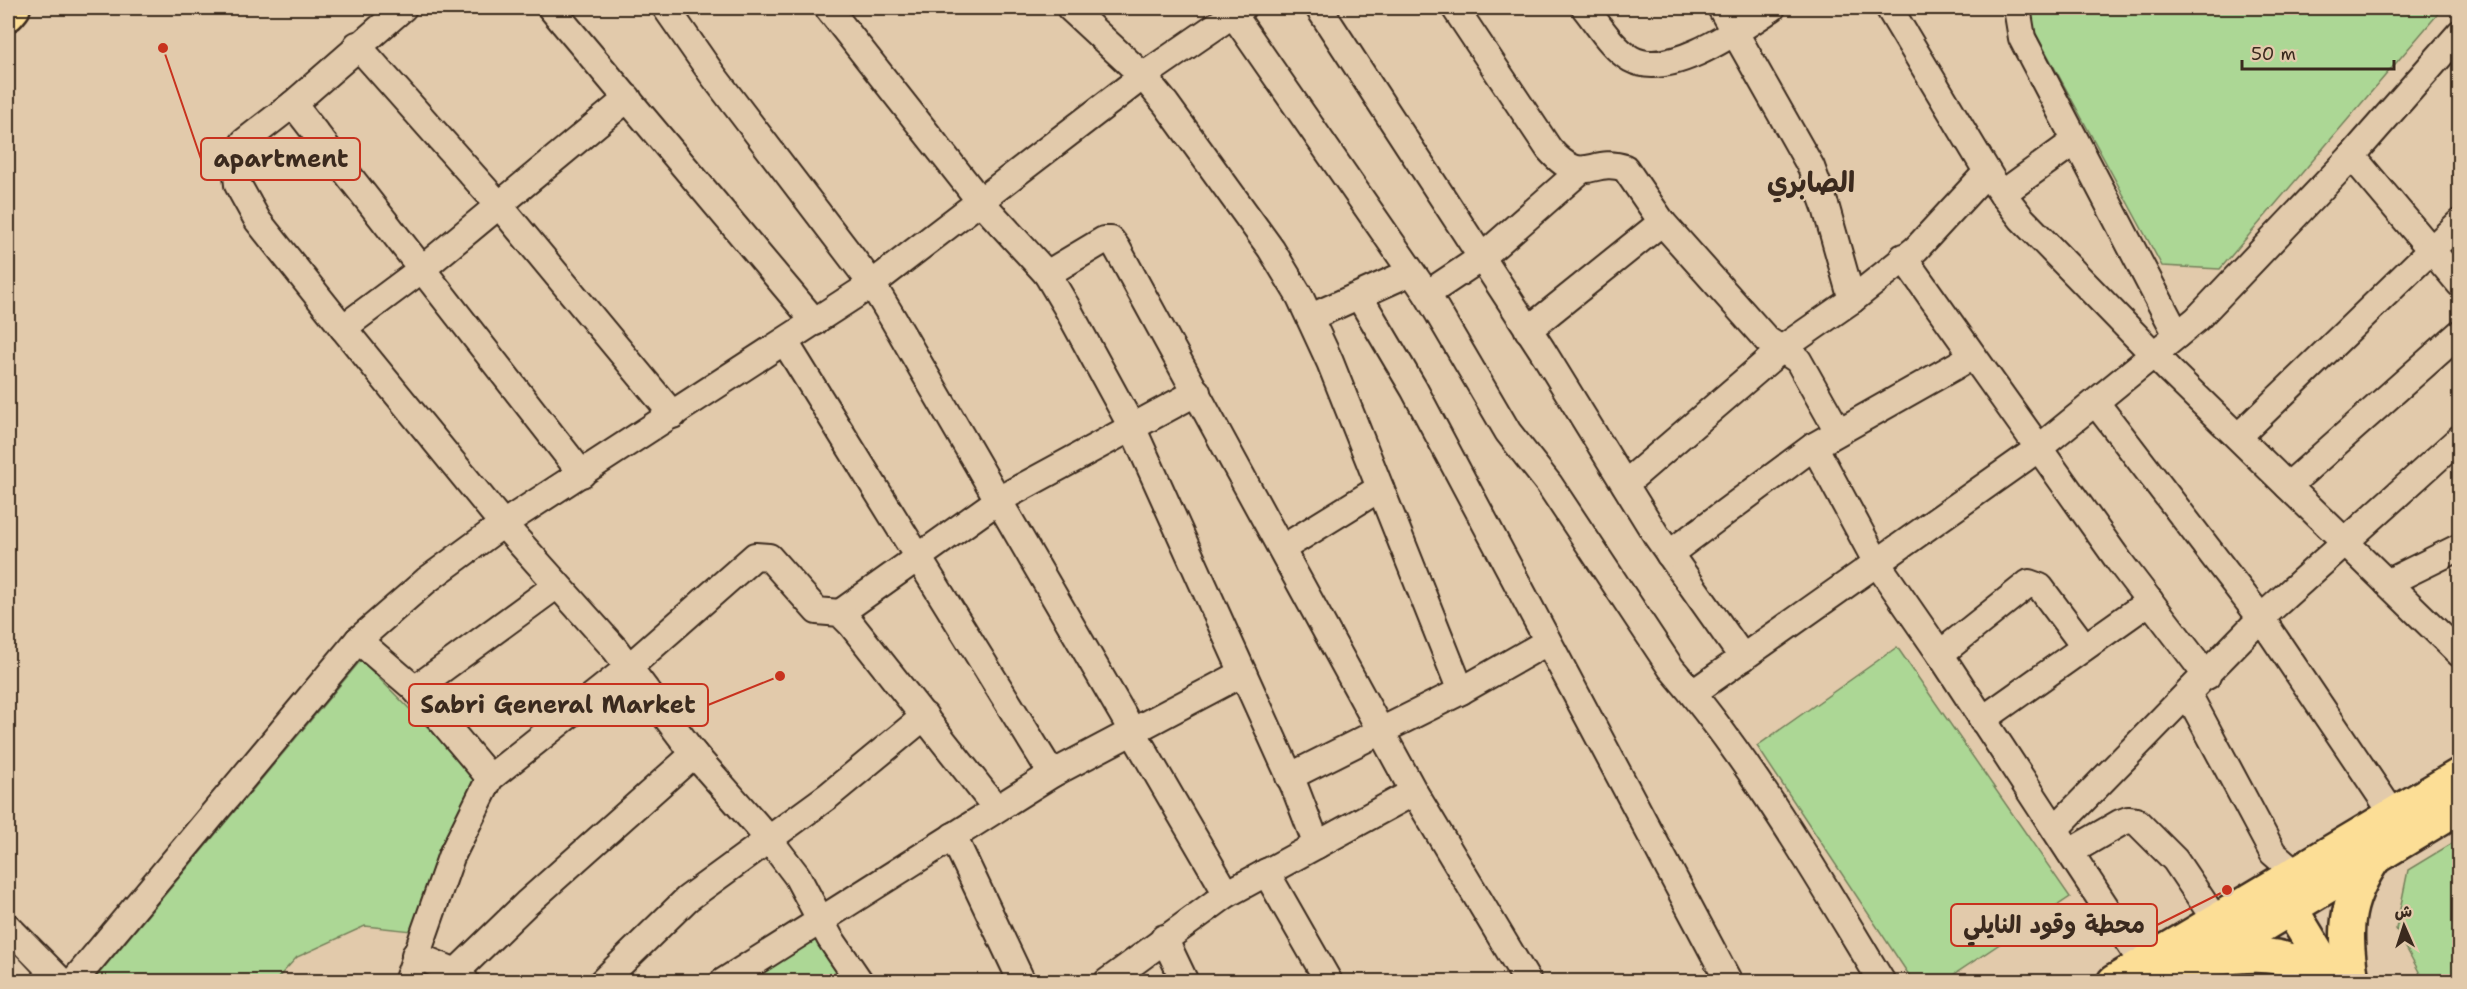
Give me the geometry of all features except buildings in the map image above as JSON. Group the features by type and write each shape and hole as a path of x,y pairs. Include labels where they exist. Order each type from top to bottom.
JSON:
{"main road":[{"path":"8,14 13,8"},
{"path":"2155,973 2216,921 2289,883 2393,814 2460,775"},
{"path":"2204,961 2289,883 2377,854 2460,806"},
{"path":"2344,980 2346,926 2361,876 2377,854"},
{"path":"2289,883 2344,980"},
{"path":"2114,981 2240,955 2286,957 2344,980"}],"street":[{"path":"403,8 357,45 292,104 244,142 235,156 238,185 258,221 503,524 628,668 694,754 768,838 797,876 820,921 860,981"},
{"path":"551,8 815,322"},
{"path":"666,8 712,74 872,284 1000,499 1227,894"},
{"path":"828,8 980,201 1047,274 1132,427 1243,673 1317,845"},
{"path":"1070,8 1143,76 1265,240 1311,317 1461,691"},
{"path":"1319,8 1528,330 1669,554 1743,658"},
{"path":"1455,8 1549,149 1561,163 1580,171 1611,166 1625,168 1662,222 1767,339 1798,360 1839,432"},
{"path":"1585,8 1620,51 1645,64 1675,61 1734,33 1772,8"},
{"path":"1720,8 1767,86 1811,167 1826,208 1852,300"},
{"path":"1889,8 1987,172 2022,219 2082,283 2460,654"},
{"path":"2017,8 2022,38 2177,335"},
{"path":"73,981 358,640 427,580 503,524 872,284 1143,76 1238,11 1427,294 1508,432 1550,484 1671,668 1693,693 1788,831 1882,981"},
{"path":"1693,693 2038,448 2197,319 2352,156 2460,33"},
{"path":"357,45 499,206 673,415"},
{"path":"344,328 422,269 628,98"},
{"path":"292,104 582,474"},
{"path":"2002,194 2075,141"},
{"path":"2352,156 2460,284"},
{"path":"1427,294 1481,258 1519,228 1580,171"},
{"path":"1625,484 1783,348 1852,300 1903,257 1916,249 1987,172"},
{"path":"1528,330 1662,222"},
{"path":"2239,436 2460,222"},
{"path":"1047,274 1104,240 1110,240 1283,548 1414,792 1528,981"},
{"path":"1903,257 2038,448 2206,676"},
{"path":"1311,317 1411,272"},
{"path":"1359,296 1414,388 1547,642 1730,981"},
{"path":"2288,486 2460,333"},
{"path":"785,342 1052,774"},
{"path":"1669,554 1814,446 1973,356"},
{"path":"407,981 451,857 490,778 628,668 755,556 769,557 817,611 840,613 1000,499 1197,392"},
{"path":"2096,403 2261,618 2393,814"},
{"path":"2055,829 2261,618 2460,438"},
{"path":"1814,446 1877,563 1940,654 2070,852 2155,973"},
{"path":"1283,548 1380,488"},
{"path":"2387,583 2460,547"},
{"path":"1940,654 2029,583 2040,587 2084,646"},
{"path":"415,690 557,585"},
{"path":"1983,720 2150,601"},
{"path":"840,613 996,808"},
{"path":"358,640 415,690 490,778"},
{"path":"1289,777 1461,691 1547,642"},
{"path":"723,981 1052,774 1243,673"},
{"path":"2188,694 2289,883"},
{"path":"602,981 687,899 828,796 924,716"},
{"path":"415,955 461,977 526,904 694,754"},
{"path":"1107,981 1227,894 1414,792"},
{"path":"2070,852 2120,823 2128,820 2136,821 2175,860 2216,921"},
{"path":"953,836 1022,981"},
{"path":"1266,872 1329,981"},
{"path":"8,927 62,981"},
{"path":"1164,938 1185,981"},
{"path":"8,966 23,981"}],"green space":[{"path":"2022,8 2443,8 2220,269 2162,266"},
{"path":"1897,647 2070,897 1944,981 1913,981 1757,746"},
{"path":"361,660 479,779 440,846 412,931 365,926 297,957 275,981 92,982"},
{"path":"2459,839 2459,981 2424,981 2396,929 2408,870"},
{"path":"816,939 849,982 743,982"}],"place":[{"name":"apartment","path":"163,48"},
{"name":"Sabri General Market","path":"780,676"},
{"name":"محطة وقود النايلي","path":"2227,890"}],"district":[{"name":"الصابري","path":"1811,182"}]}
